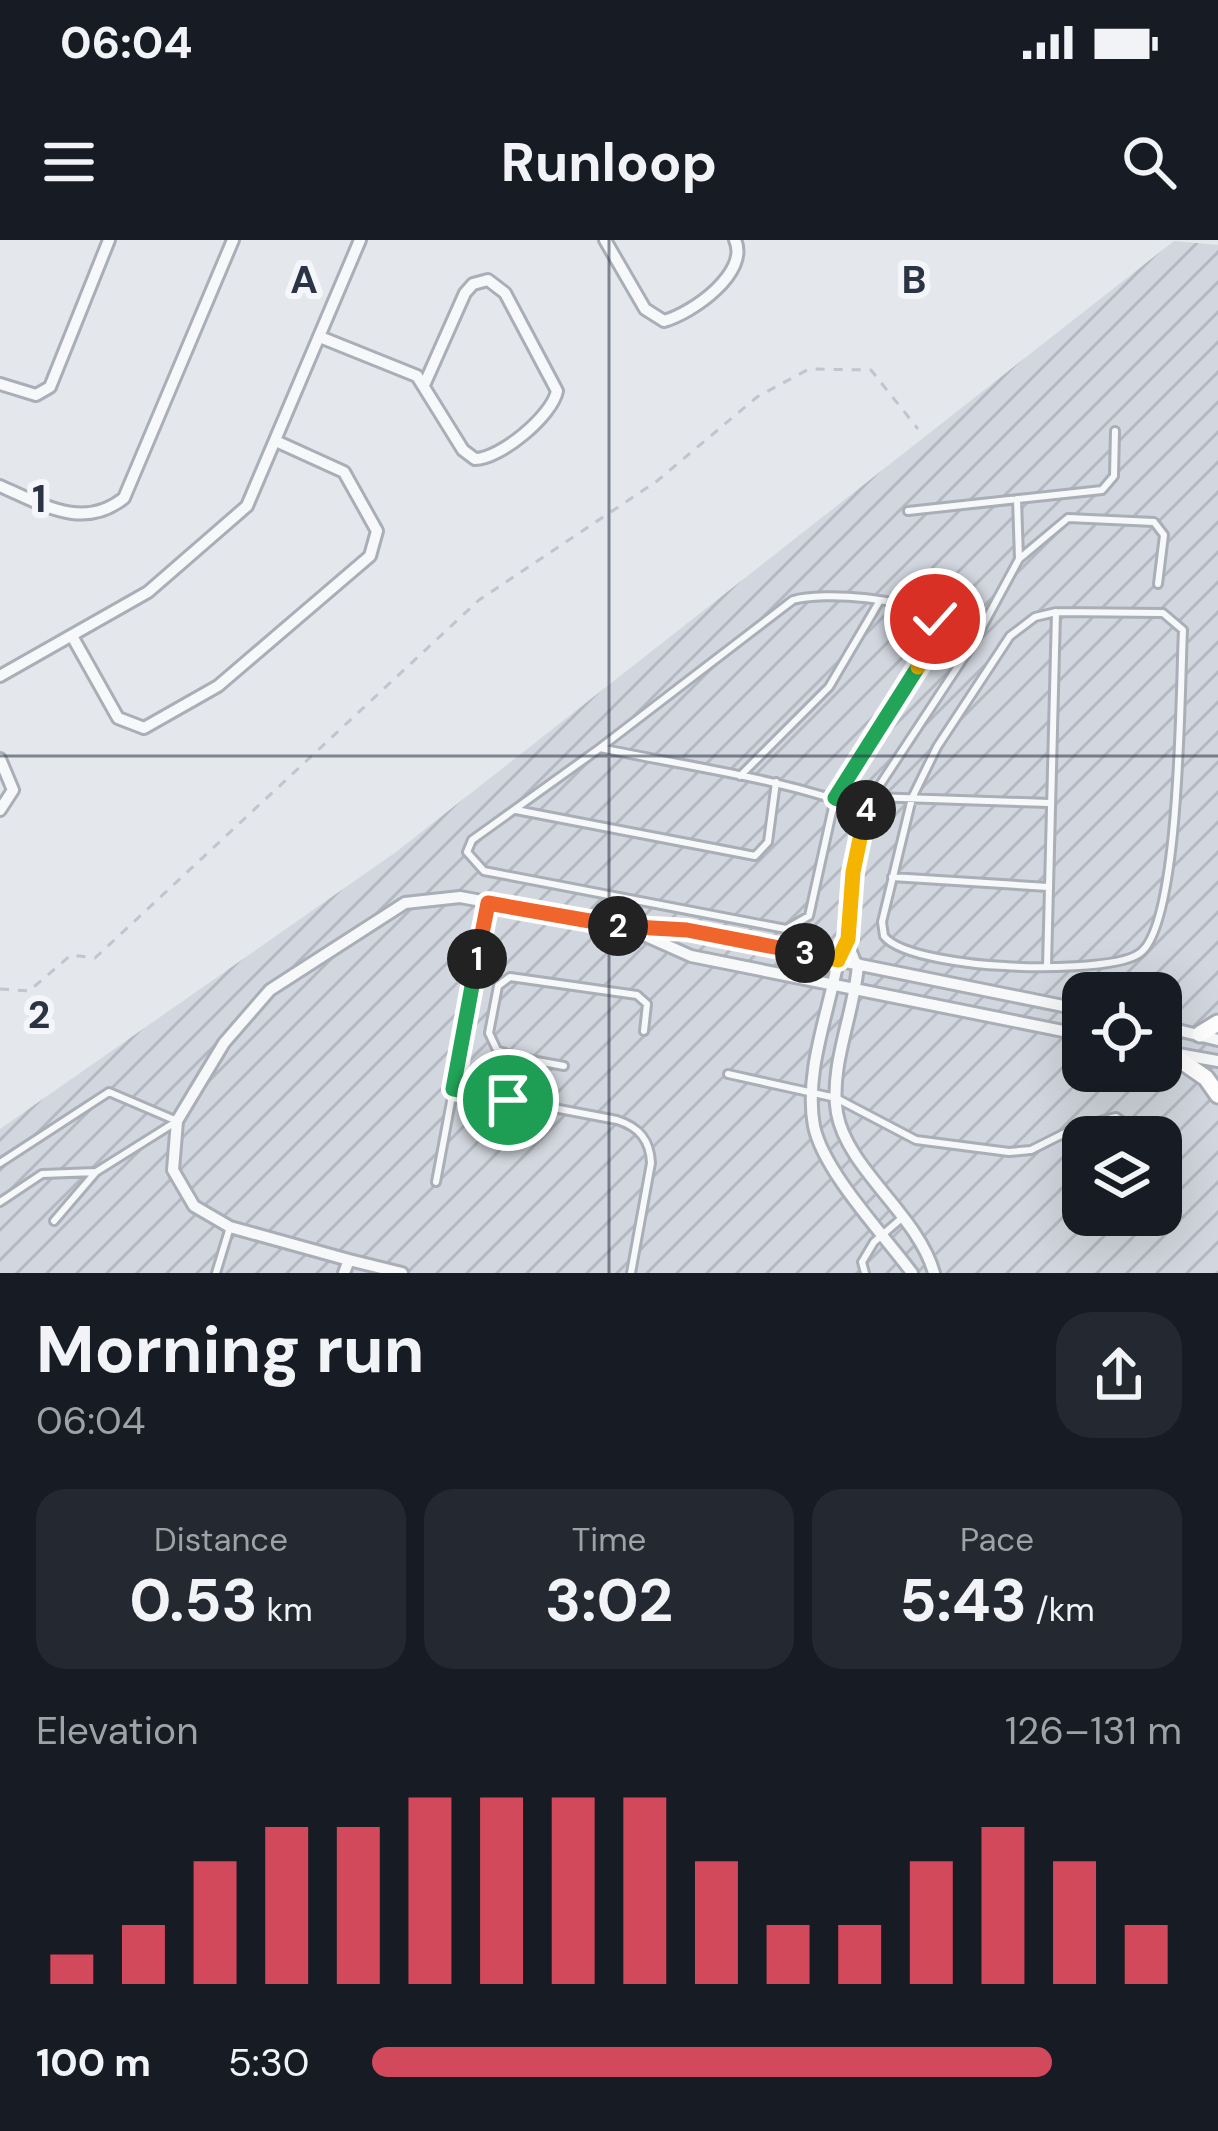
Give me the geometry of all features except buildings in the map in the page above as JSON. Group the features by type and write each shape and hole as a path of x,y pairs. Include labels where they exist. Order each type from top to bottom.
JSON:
{"main road":[{"path":"1200,1034 1218,1023"},
{"path":"1182,1063 1206,1078 1218,1096"}],"street":[{"path":"0,384 31,394 50,387 109,240"},
{"path":"0,486 79,515 103,512 124,498 233,240"},
{"path":"0,676 155,587 255,495 360,240"},
{"path":"605,240 645,309 664,321 734,271 740,255 735,240"},
{"path":"320,337 425,383 463,450 480,460 550,410 557,391 505,292 488,280 473,284 465,293 425,383"},
{"path":"73,636 118,718 144,728 230,676 370,556 377,531 349,477 333,465 278,442"},
{"path":"0,759 14,790 0,810"},
{"path":"401,1273 346,1267 230,1227 194,1206 173,1170 177,1121 224,1043 269,990 405,902 460,898 628,928 687,930 1062,1006"},
{"path":"628,928 691,956 1062,1031"},
{"path":"838,960 812,1094 818,1138 912,1273"},
{"path":"858,964 836,1098 849,1141 903,1217 934,1273"},
{"path":"1182,1030 1218,1040"},
{"path":"1182,1055 1218,1061"}],"lane":[{"path":"908,511 1102,490 1114,476 1115,431"},
{"path":"1016,499 1019,559"},
{"path":"838,960 848,939 853,872 872,797 974,642 1019,559 1068,518 1154,522 1164,535 1158,584"},
{"path":"793,601 880,601 923,609 935,619 938,633 835,798 809,916 786,929 484,871 468,858 468,847 600,748 793,601"},
{"path":"740,776 829,687 880,601"},
{"path":"1046,966 1056,612"},
{"path":"1056,612 1163,613 1183,630 1170,854 1154,937 1145,949 1123,960 1046,966 988,965 890,944 882,922 892,877 912,797 937,747 1010,636 1035,617 1056,612"},
{"path":"600,748 776,782 868,811"},
{"path":"515,810 755,856 768,842 776,782"},
{"path":"872,797 1049,803"},
{"path":"892,877 1048,887"},
{"path":"436,1181 488,903"},
{"path":"848,939 858,964"},
{"path":"563,1066 497,1050 489,1033 498,986 510,977 637,995 647,1004 644,1030"},
{"path":"508,1100 515,1057"},
{"path":"728,1074 836,1098 916,1140 1031,1150 1062,1134"},
{"path":"453,1089 617,1120 646,1139 651,1163 631,1273"},
{"path":"0,1163 109,1092 177,1121"},
{"path":"55,1221 96,1172 177,1121"},
{"path":"0,1202 42,1174 96,1172"},
{"path":"865,1273 865,1256 882,1233 903,1217"},
{"path":"216,1273 230,1227"}],"path":[{"path":"0,989 29,991 71,956 95,958 479,600 657,481 757,397 809,369 871,370 918,429"}],"shaded area":[{"path":"1174,241 1218,245 1218,1273 0,1273 0,1129 396,852"}],"route":[{"path":"508,1100 453,1089 488,903 628,928 687,930 838,960 848,939 853,872 868,811 835,798 938,633 935,619"}]}
